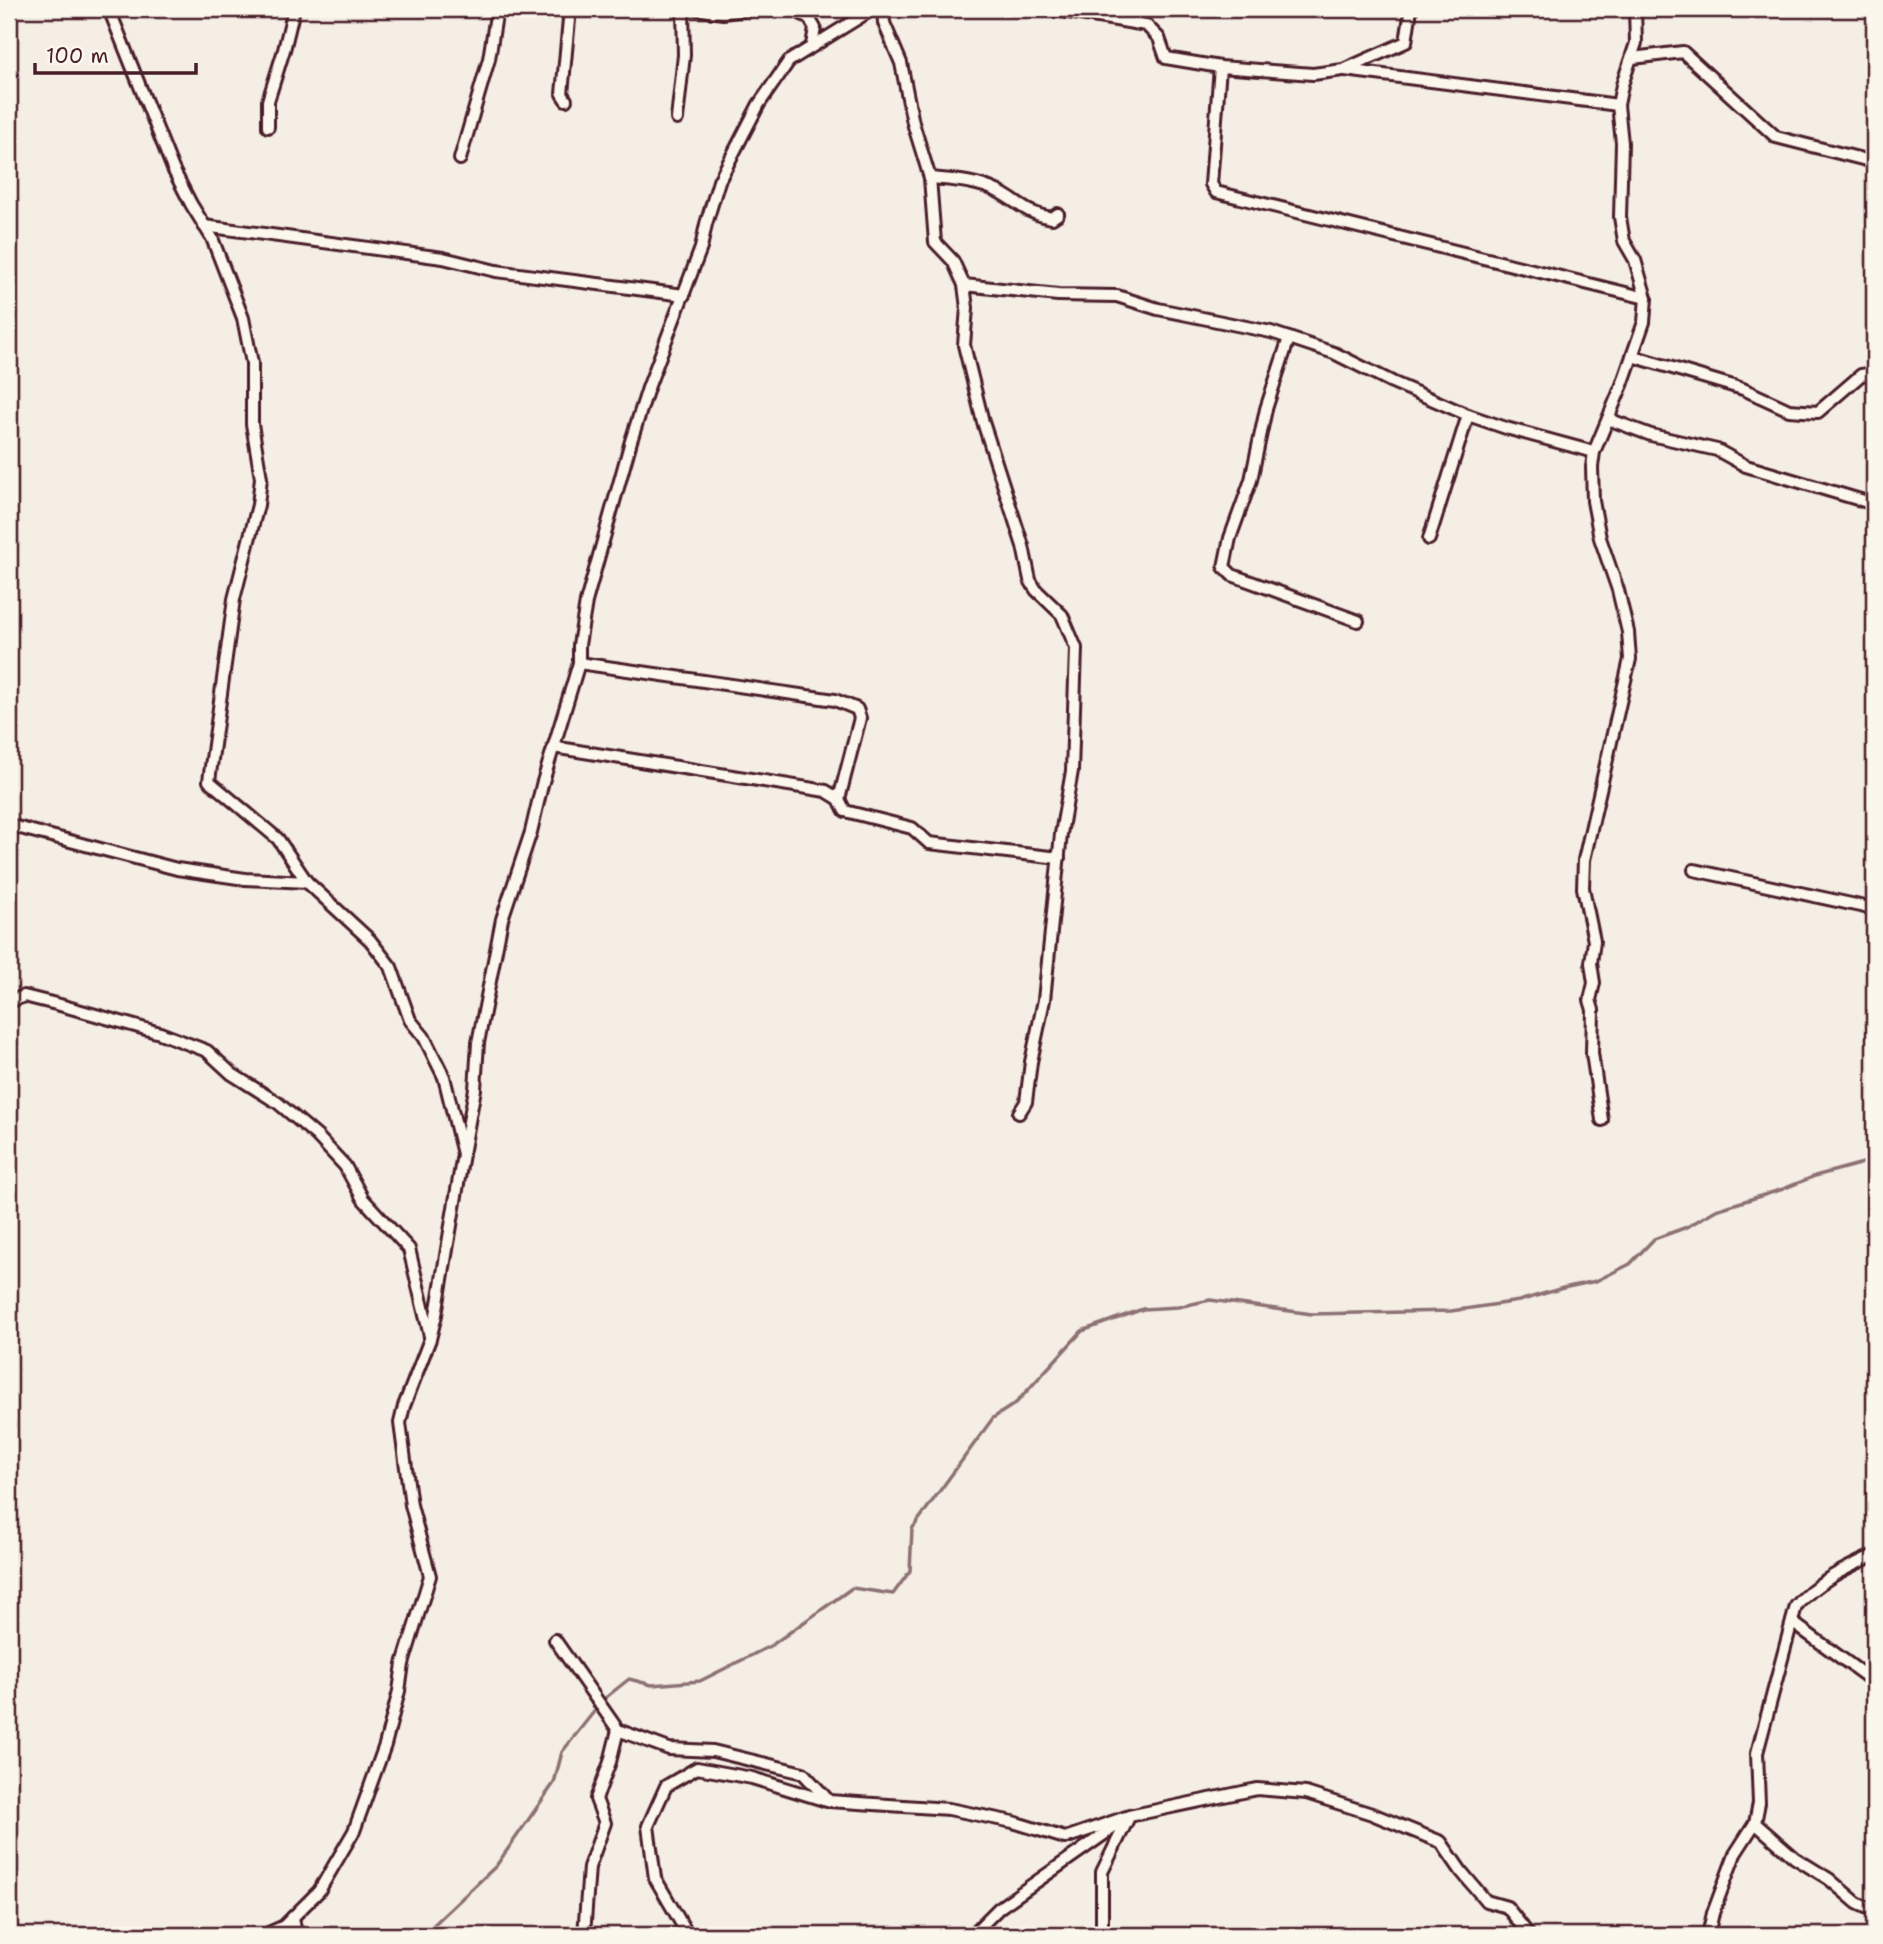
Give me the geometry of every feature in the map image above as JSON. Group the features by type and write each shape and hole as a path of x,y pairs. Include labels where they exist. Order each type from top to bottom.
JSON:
{"street":[{"path":"109,9 173,169 212,238 243,318 252,363 252,424 261,478 258,505 234,599 209,780 278,839 307,882 370,940 391,967 410,1020 424,1037 444,1077 463,1154"},
{"path":"268,127 268,101 294,9"},
{"path":"460,159 489,59 497,9"},
{"path":"566,100 562,94 570,9"},
{"path":"677,119 684,55 683,9"},
{"path":"696,9 723,13 752,9"},
{"path":"793,9 809,18 815,28 812,45"},
{"path":"264,1935 284,1926 319,1891 354,1832 385,1745 400,1691 403,1664 430,1576 411,1505 400,1423 430,1339 475,1089 478,1043 502,919 531,832 579,663 586,602 631,441 701,248 714,193 734,150 771,84 789,61 873,9"},
{"path":"883,9 884,23 901,63 914,123 930,177 935,242 953,261 964,285 967,307 964,345 983,422 1023,546 1030,580 1035,590 1062,615 1076,648 1072,771 1063,814 1044,1000 1026,1102 1019,1113"},
{"path":"1050,9 1146,26 1159,38 1166,58 1220,67 1313,74 1343,70 1618,105"},
{"path":"1343,70 1406,42 1411,9"},
{"path":"1602,1120 1592,1053 1590,1000 1594,983 1591,963 1594,941 1583,887 1584,860 1630,659 1628,632 1618,590 1600,538 1593,501 1592,467 1594,452 1644,322 1646,298 1635,260 1625,241 1620,217 1622,143 1618,105 1636,43 1635,9"},
{"path":"1632,58 1683,52 1776,137 1874,162"},
{"path":"1220,67 1211,184 1216,192 1646,298"},
{"path":"930,177 979,184 1001,193 1033,215 1052,218 1058,214"},
{"path":"204,226 443,258 496,271 684,295"},
{"path":"964,285 1007,292 1117,296 1158,309 1289,338 1334,353 1468,415 1594,452"},
{"path":"1289,338 1266,409 1251,480 1230,538 1223,567 1232,575 1358,621"},
{"path":"1632,356 1743,389 1789,410 1818,412 1861,375 1874,373"},
{"path":"1429,538 1468,415"},
{"path":"1608,419 1651,435 1717,450 1746,466 1874,504"},
{"path":"579,663 835,700 856,709 860,718 839,799"},
{"path":"553,747 826,791 839,799 845,811 912,828 929,843 1059,858"},
{"path":"9,825 177,869 245,879 307,882"},
{"path":"1694,870 1874,909"},
{"path":"9,1002 24,996 60,1004 195,1046 207,1051 232,1074 278,1103 317,1136 345,1166 363,1199 409,1249 430,1339"},
{"path":"1708,1935 1713,1913 1735,1854 1755,1823 1759,1803 1758,1753 1796,1606 1808,1591 1853,1564 1874,1555"},
{"path":"1792,1622 1874,1682"},
{"path":"555,1640 618,1730 669,1749 713,1751 803,1773 830,1801"},
{"path":"584,1935 589,1867 606,1823 596,1799 618,1730"},
{"path":"688,1935 655,1878 648,1826 666,1786 696,1768 752,1778 830,1801 949,1809 1013,1822 1065,1838 1129,1816 1256,1789 1306,1793 1372,1814 1441,1842 1486,1901 1507,1907 1528,1935"},
{"path":"972,1935 999,1908 1129,1816"},
{"path":"1102,1935 1102,1871 1129,1816"},
{"path":"1755,1823 1795,1858 1829,1879 1857,1903 1874,1911"},
{"path":"986,1935 991,1916"},
{"path":"293,1917 296,1935"}],"waterway":[{"path":"423,1935 496,1866 554,1783 562,1752 604,1699 629,1679 652,1685 700,1681 772,1645 852,1588 893,1594 910,1571 912,1529 993,1418 1016,1403 1082,1331 1143,1309 1178,1307 1210,1300 1312,1314 1451,1311 1519,1301 1596,1281 1630,1264 1654,1239 1687,1227 1716,1210 1815,1176 1874,1160"}]}
